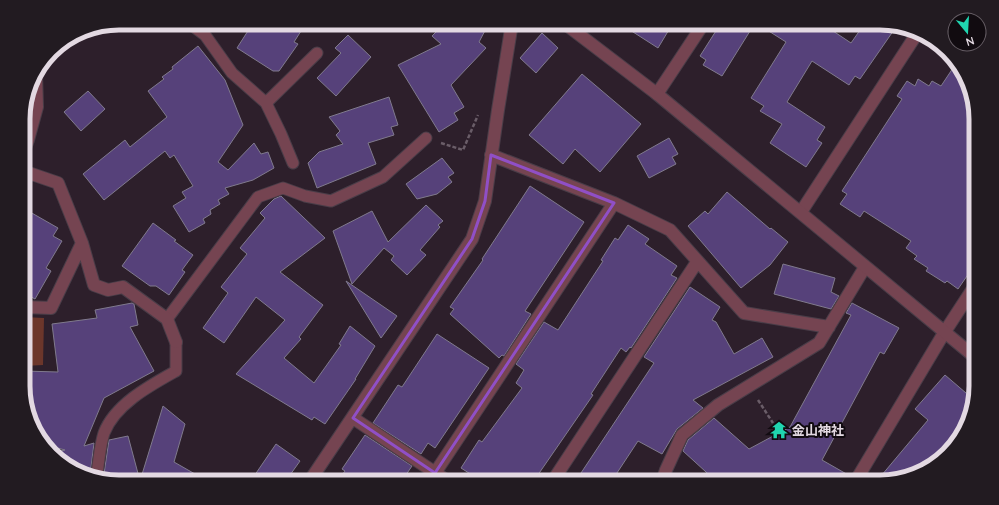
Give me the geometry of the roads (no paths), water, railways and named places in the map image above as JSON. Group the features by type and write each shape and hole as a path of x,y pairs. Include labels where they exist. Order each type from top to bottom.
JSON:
{"street":[{"path":"314,475 472,239 485,201 511,30"},
{"path":"573,30 657,94 969,353"},
{"path":"657,94 699,30"},
{"path":"801,212 915,37"},
{"path":"30,127 37,107 36,87"},
{"path":"491,155 614,203 670,230 744,313 829,327"},
{"path":"30,173 58,183 82,243 94,285 108,290 123,287 167,319 176,342"},
{"path":"433,475 614,203"},
{"path":"30,307 50,308 82,243"},
{"path":"557,475 697,262"},
{"path":"664,475 682,435 718,405 819,343 865,267"},
{"path":"859,475 944,333 969,295"},
{"path":"353,418 429,475"}],"lane":[{"path":"198,30 205,35 232,73 266,104 293,163"},
{"path":"266,104 317,53"},
{"path":"167,319 258,197 283,188 305,196 331,202 383,177 426,138"},
{"path":"97,472 104,433 115,415 141,391 176,371 176,342"}],"place":[{"name":"金山神社","path":"779,430"}]}
